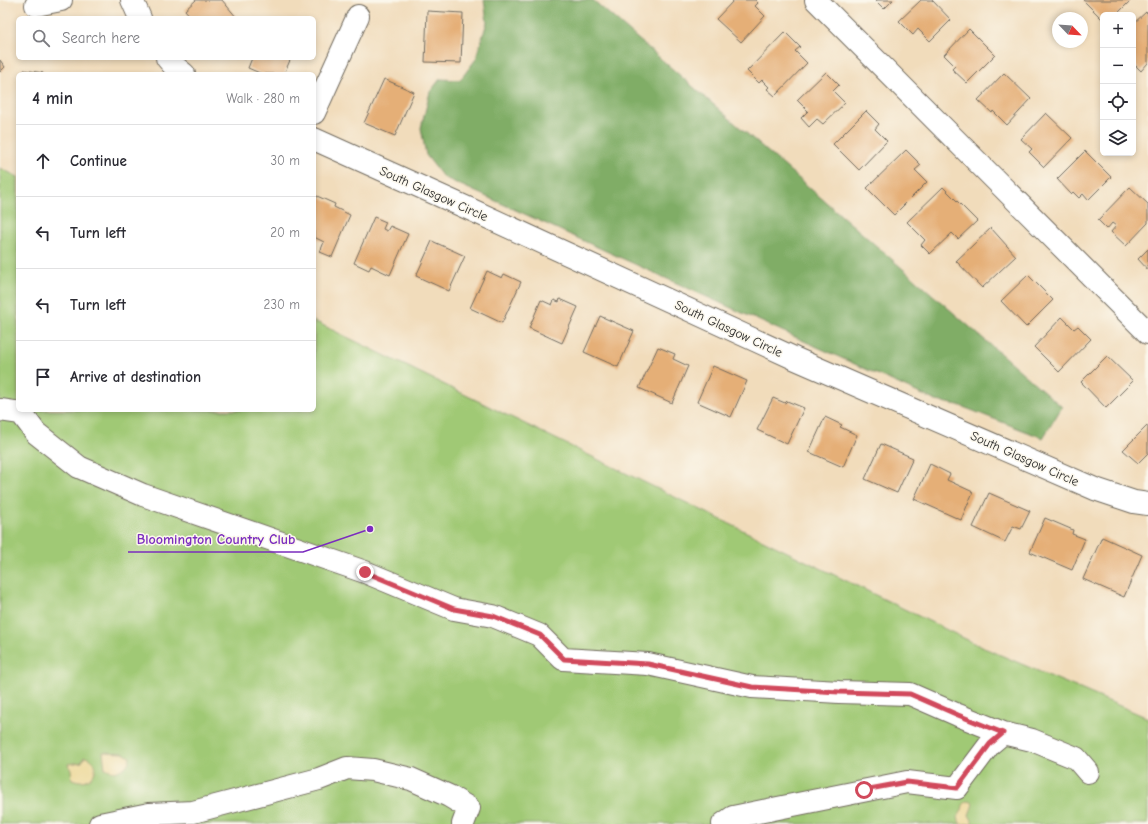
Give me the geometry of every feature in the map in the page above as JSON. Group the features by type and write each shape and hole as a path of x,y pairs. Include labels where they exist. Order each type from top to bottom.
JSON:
{"street":[{"path":"36,5 61,0"},
{"path":"132,0 139,16"},
{"path":"816,0 1148,333"},
{"path":"316,109 358,16"},
{"path":"169,60 182,72"},
{"name":"South Glasgow Circle","path":"316,140 796,359 1095,489 1134,502 1148,504"},
{"path":"0,410 21,413 36,433 79,467 143,495 365,572 454,609 493,616 540,635 564,659 648,664 752,687 910,694 1003,733 1032,740 1076,758 1088,772"},
{"path":"723,824 733,817 907,782 957,788 990,744 1003,733"},
{"path":"100,824 149,814 193,812 318,779 347,768 373,770 411,779 448,796 469,808 463,824"}],"green space":[{"path":"484,0 593,0 1062,407 1043,438 958,405 936,401 443,177 426,155 421,128 430,92 440,79 460,80 476,59 487,22"},
{"path":"0,168 16,176 16,412 316,412 316,322 984,648 1148,718 1148,824 0,824"}],"sand":[{"path":"103,752 123,753 130,757 125,767 115,772 105,768"},
{"path":"84,757 90,759 94,763 95,767 92,777 87,780 80,781 72,779 71,770 68,764 82,762"},
{"path":"969,801 973,803 969,815 972,820 972,824 960,824 958,817 964,804"}],"building":[{"path":"196,0 222,0 235,16 190,16 185,10"},
{"path":"734,0 755,0 758,3 755,6 765,16 741,42 716,19"},
{"path":"875,0 893,0 884,9"},
{"path":"921,0 932,0 951,20 930,41 918,29 913,35 899,21"},
{"path":"1083,0 1131,0 1119,12 1100,12 1100,17"},
{"path":"427,11 463,13 461,63 425,62"},
{"path":"1146,12 1148,14 1148,63 1141,71 1136,66 1136,21"},
{"path":"969,29 995,55 967,83 952,69 955,66 944,55"},
{"path":"785,32 800,47 795,51 807,63 775,96 767,89 769,87 762,80 759,83 747,71"},
{"path":"0,60 5,67 0,72"},
{"path":"251,60 290,60 285,72 257,72 248,68"},
{"path":"24,70 37,72 24,72"},
{"path":"826,72 839,85 833,91 845,103 823,124 817,119 809,127 801,118 808,111 797,100"},
{"path":"1004,73 1031,99 1007,125 993,111 992,113 978,100"},
{"path":"384,79 414,92 395,136 364,123"},
{"path":"866,111 879,124 875,129 887,141 859,170 833,144"},
{"path":"1046,113 1072,138 1044,167 1029,152 1032,149 1021,139"},
{"path":"906,150 921,165 915,170 927,182 894,215 867,188"},
{"path":"1085,151 1111,177 1088,200 1083,194 1079,198 1073,192 1071,194 1057,179"},
{"path":"943,187 977,221 958,239 952,233 930,254 921,245 925,240 907,222"},
{"path":"1130,187 1148,204 1148,223 1126,246 1111,232 1116,226 1112,223 1107,229 1098,220"},
{"path":"317,196 335,204 334,207 350,215 332,257 320,252 324,242 316,238"},
{"path":"374,217 386,222 383,229 387,231 390,226 408,234 390,275 371,266 369,270 354,263"},
{"path":"991,228 1016,256 982,288 956,261"},
{"path":"432,241 465,256 449,291 416,276"},
{"path":"1148,249 1148,270 1138,259"},
{"path":"487,271 502,278 504,274 521,282 502,323 470,308"},
{"path":"1028,275 1053,300 1026,327 1001,301"},
{"path":"560,299 578,307 562,343 529,328 541,300 552,305 554,300 559,302"},
{"path":"600,316 634,331 618,367 584,352"},
{"path":"1062,317 1074,329 1078,326 1091,339 1059,372 1034,347"},
{"path":"658,347 675,354 673,359 688,366 672,403 639,388"},
{"path":"1107,356 1133,381 1106,408 1081,382"},
{"path":"713,366 747,381 731,417 697,402"},
{"path":"773,398 785,403 787,401 804,408 787,444 757,430"},
{"path":"825,417 842,425 840,427 857,435 843,467 809,452"},
{"path":"1148,425 1148,453 1138,463 1123,450"},
{"path":"881,444 913,458 897,493 865,479"},
{"path":"930,464 950,474 947,480 973,492 961,520 914,499"},
{"path":"989,493 1030,511 1021,529 1013,526 1005,542 973,527"},
{"path":"1045,518 1073,530 1072,534 1085,539 1072,570 1030,552"},
{"path":"1102,537 1142,555 1124,597 1083,579"}],"place":[{"name":"Bloomington Country Club","path":"370,529"}],"route":[{"path":"365,572 454,609 493,616 540,635 564,659 648,664 752,687 910,694 1003,733 990,744 957,788 907,782 864,790"}]}
